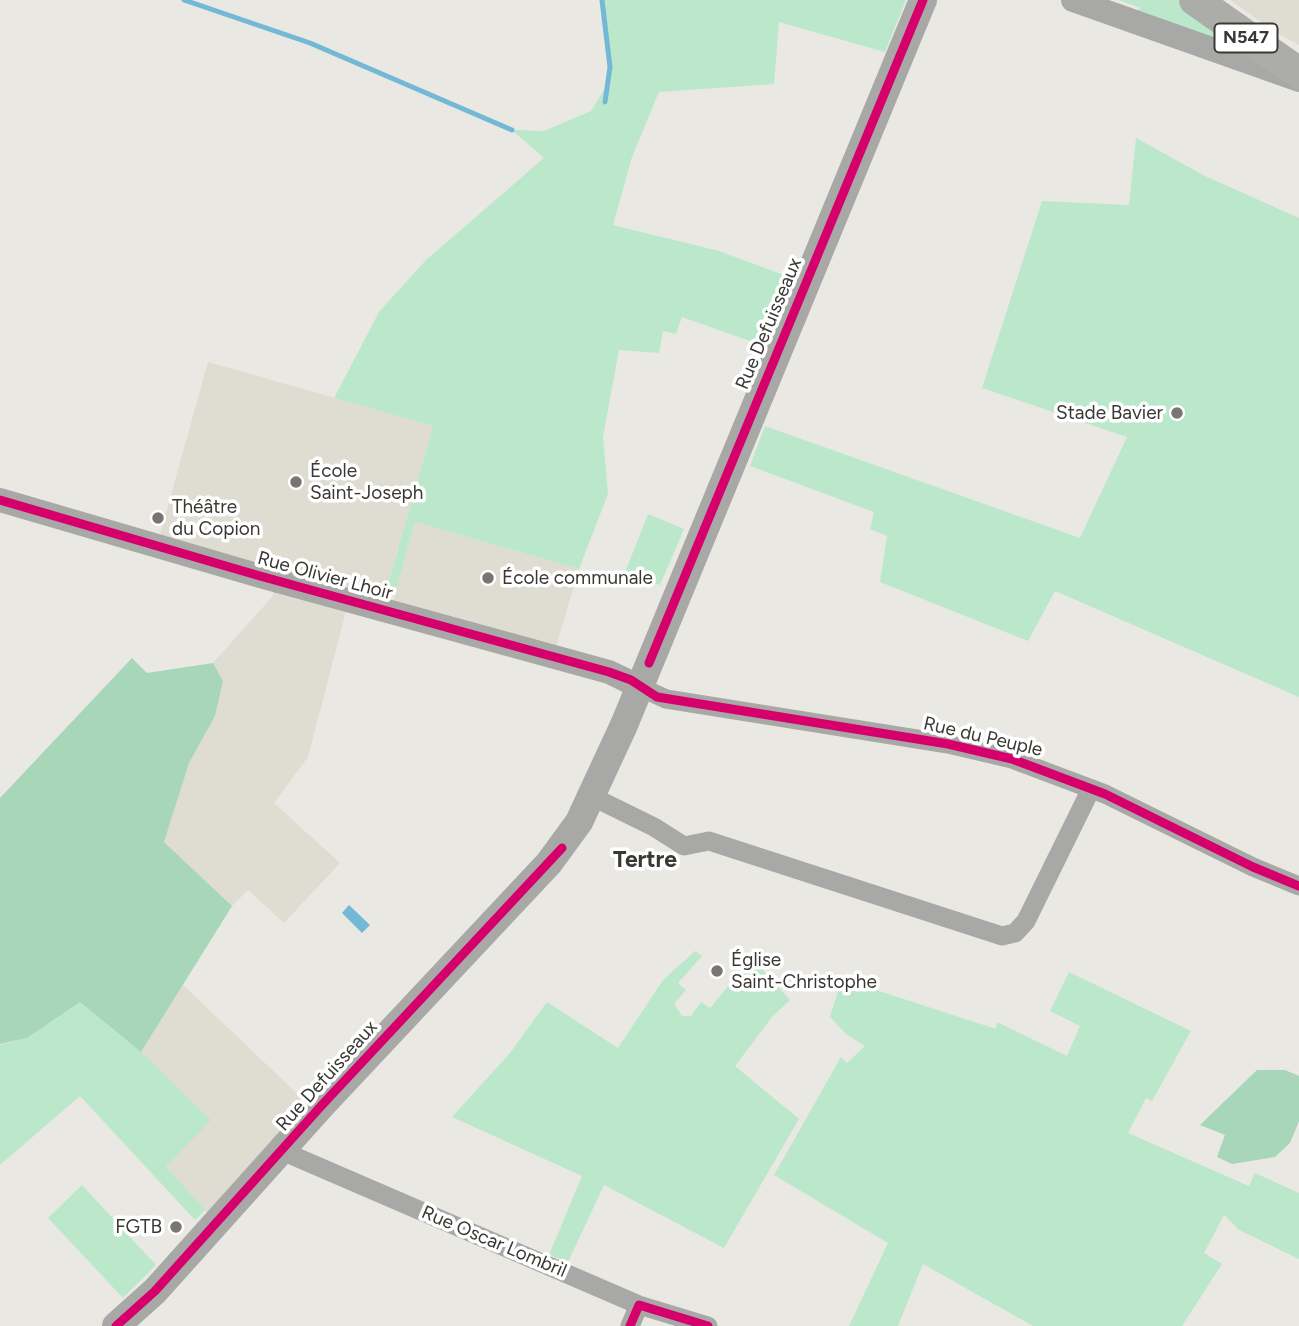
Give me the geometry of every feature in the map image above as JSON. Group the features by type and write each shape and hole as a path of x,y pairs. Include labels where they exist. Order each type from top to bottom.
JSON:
{"main road":[{"name":"Rue Defuisseaux","path":"116,1326 155,1291 549,863 593,797 923,0"},
{"name":"N547","path":"1195,0 1299,73"},
{"name":"N547","path":"1222,0 1299,54"}],"street":[{"path":"1073,0 1299,80"},
{"name":"Rue Olivier Lhoir","path":"0,500 260,576 609,671 640,687"},
{"name":"Rue du Peuple","path":"640,687 666,699 948,744 1012,758 1091,789 1253,867 1299,886"},
{"path":"593,797 654,827 684,846 709,841 1002,936 1010,936 1026,921 1091,789"},
{"name":"Rue Oscar Lombril","path":"282,1151 639,1305 708,1326"},
{"path":"630,1326 639,1305"}],"shaded area":[{"path":"1230,0 1299,0 1299,45 1279,34"},
{"name":"École Saint-Joseph","path":"208,362 433,426 383,600 159,538"},
{"name":"École communale","path":"415,522 579,569 555,650 393,602"},
{"path":"275,588 347,607 308,757 274,803 340,863 284,923 248,890 232,906 164,842 189,763 215,716 223,681 213,663 272,597"},
{"path":"183,985 310,1106 211,1217 166,1166 141,1052"}],"green space":[{"path":"602,0 906,0 885,52 779,22 774,84 659,92 632,157 613,225 719,251 792,278 764,346 682,317 676,334 663,331 659,353 619,350 603,437 608,494 579,569 415,522 395,594 386,591 433,426 334,398 379,312 426,260 544,158 512,130 544,131 591,111 608,84 610,67"},
{"path":"1119,0 1179,0 1226,39 1222,45 1132,13 1141,8"},
{"name":"Stade Bavier","path":"1136,138 1205,176 1299,218 1299,697 1055,591 1028,641 880,582 887,536 870,529 874,512 750,466 765,426 1080,538 1127,437 982,388 1042,201 1129,205"},
{"path":"648,514 684,529 660,585 624,575"},
{"path":"132,658 147,673 213,663 223,681 215,716 189,763 164,842 232,906 141,1052 80,1002 27,1038 0,1044 0,798"},
{"path":"695,951 702,956 678,983 686,990 674,1004 682,1016 691,1016 701,1002 710,1008 752,958 790,1000 772,1017 735,1066 799,1119 724,1248 604,1185 568,1262 549,1255 582,1176 452,1117 510,1053 547,1002 618,1048 663,980"},
{"path":"1069,972 1191,1031 1152,1101 1146,1098 1128,1133 1249,1186 1255,1173 1299,1193 1299,1259 1239,1230 1224,1215 1204,1253 1222,1264 1182,1326 1033,1326 923,1264 898,1326 849,1326 888,1243 774,1175 841,1057 847,1063 865,1046 846,1034 830,1017 842,979 996,1029 997,1022 1067,1056 1080,1026 1050,1011"},
{"path":"80,1002 141,1052 211,1120 166,1166 205,1210 195,1220 80,1096 0,1165 0,1045 27,1038"},
{"path":"1257,1070 1285,1070 1299,1076 1299,1121 1290,1143 1275,1157 1232,1164 1217,1157 1225,1135 1200,1125"},
{"path":"82,1185 156,1265 123,1298 48,1218"}],"water":[{"path":"349,905 370,925 362,933 342,913"}],"waterway":[{"path":"184,0 310,43 512,130"},
{"path":"602,0 610,67 605,102"}],"cycle path":[{"path":"649,663 923,0"},
{"path":"0,500 260,576 609,672 631,680 657,697 948,744 1012,759 1105,794 1253,867 1299,886"},
{"path":"116,1326 155,1291 322,1105 562,848"},
{"path":"630,1326 639,1305 708,1326"}],"place":[{"name":"Stade Bavier","path":"1177,413"},
{"name":"École Saint-Joseph","path":"296,482"},
{"name":"Théâtre du Copion","path":"158,518"},
{"name":"École communale","path":"488,578"},
{"name":"Église Saint-Christophe","path":"717,971"},
{"name":"FGTB","path":"176,1227"}],"district":[{"name":"Tertre","path":"645,860"}]}
